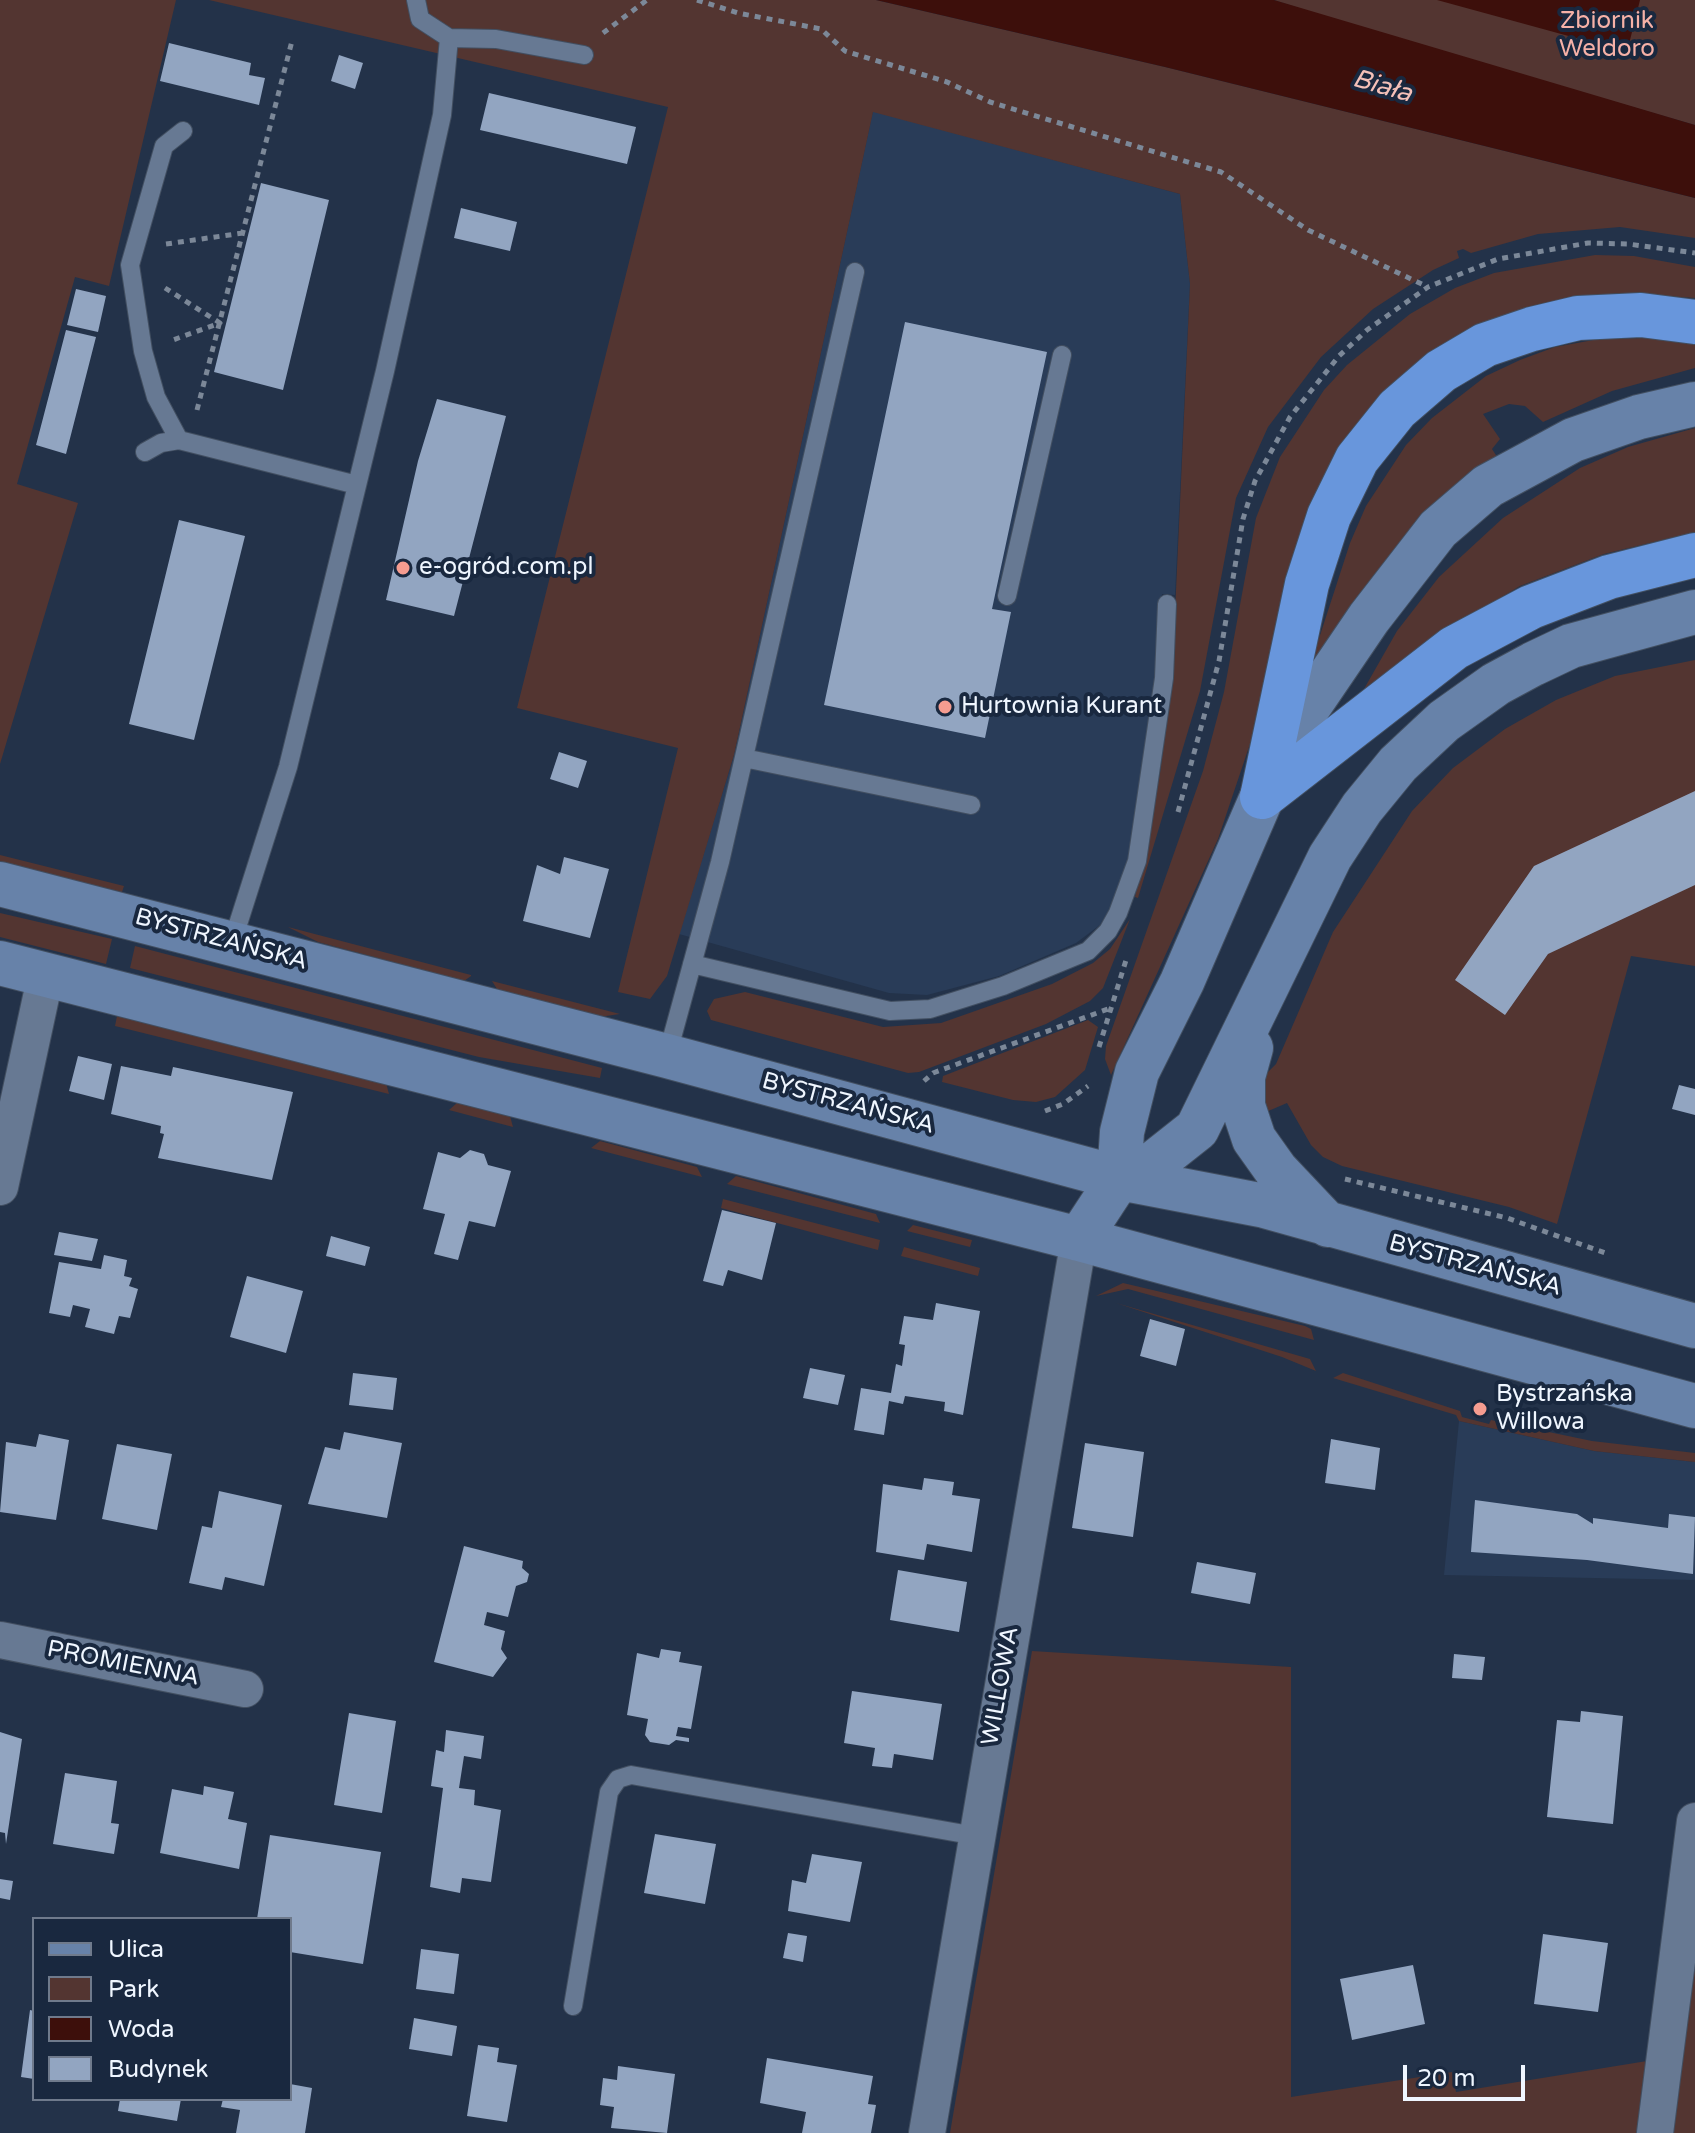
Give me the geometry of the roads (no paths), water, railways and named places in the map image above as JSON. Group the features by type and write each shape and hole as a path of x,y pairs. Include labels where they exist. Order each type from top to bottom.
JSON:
{"highway":[{"path":"1262,797 1307,584 1329,516 1357,459 1397,409 1441,371 1485,345 1532,329 1578,318 1641,315 1695,322"},
{"path":"1262,797 1454,648 1531,607 1609,577 1695,555"}],"main road":[{"path":"1079,1239 1119,1178 1122,1132 1137,1072 1182,982 1262,797 1299,721 1369,618 1416,555 1462,507 1515,470 1573,440 1639,417 1695,404"},
{"path":"1119,1178 1154,1163 1197,1129 1267,993 1295,924 1330,857 1362,808 1398,764 1444,721 1496,684 1571,646 1695,612"},
{"name":"BYSTRZAŃSKA","path":"0,884 667,1056 1119,1178 1265,1206 1330,1227 1695,1326"},
{"path":"0,963 1079,1239 1695,1406"},
{"path":"1267,993 1243,1077 1243,1106 1254,1139 1276,1170 1330,1227"}],"street":[{"path":"0,1187 46,974"},
{"name":"WILLOWA","path":"927,2133 1079,1239"},
{"name":"PROMIENNA","path":"0,1640 245,1689"},
{"path":"1655,2133 1695,1821"}],"lane":[{"path":"416,0 420,19 449,38 496,39 584,55"},
{"path":"232,943 288,767 357,485 442,115 449,38"},
{"path":"183,131 164,146 132,257 143,351 156,397 184,441"},
{"path":"667,1056 744,758 855,272"},
{"path":"1007,596 1062,355"},
{"path":"145,452 161,443 184,441 357,485"},
{"path":"692,964 890,1011 930,1009 1003,986 1088,951 1108,931 1118,913 1137,861 1164,678 1167,604"},
{"path":"744,758 971,805"},
{"path":"573,2006 609,1792 618,1779 631,1775 976,1836"}],"water":[{"name":"Biała","path":"876,0 1274,0 1695,125 1695,198 1165,67"},
{"path":"1437,0 1640,0 1627,52"}],"place":[{"name":"e-ogród.com.pl","path":"403,568"},
{"name":"Hurtownia Kurant","path":"945,707"},
{"name":"Bystrzańska Willowa","path":"1480,1409"}],"park label":[{"name":"Zbiornik Weldoro","path":"1607,36"}]}
